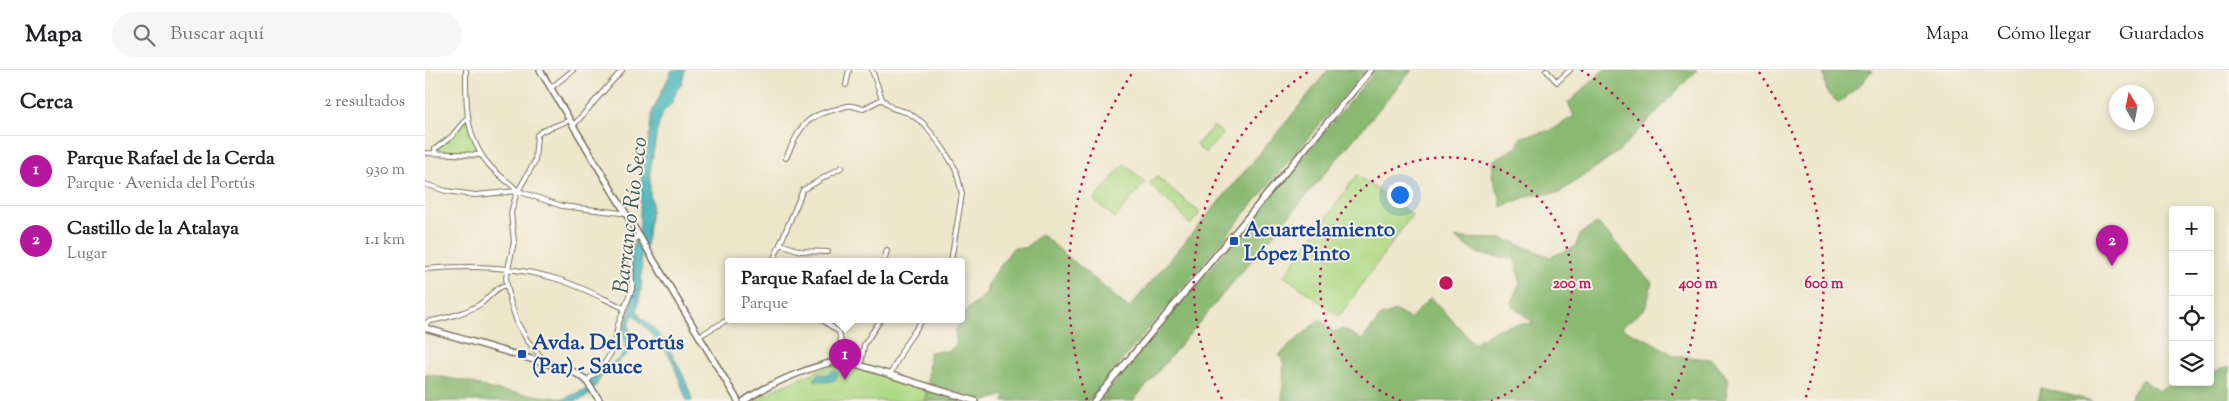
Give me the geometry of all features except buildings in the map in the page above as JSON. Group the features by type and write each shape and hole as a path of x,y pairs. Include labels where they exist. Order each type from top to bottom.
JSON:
{"main road":[{"path":"540,70 738,401"},
{"path":"1094,401 1371,70"},
{"path":"425,328 572,371 587,381 601,401"},
{"path":"744,401 762,390 821,365 845,361 975,401"}],"street":[{"path":"466,70 467,118 481,155 490,167 518,191 562,206 621,213 624,211"},
{"path":"551,88 573,70"},
{"path":"573,126 622,70"},
{"path":"847,85 849,70"},
{"path":"872,70 882,99 892,108 909,113 923,123 943,148 956,170 962,194 951,258"},
{"path":"1546,70 1557,82 1570,70"},
{"path":"787,158 800,128 820,112 848,104 863,109 882,99"},
{"path":"435,154 435,149 451,137 467,118"},
{"path":"540,361 541,357 529,343 517,322 507,285 507,269 514,242 511,213 518,191 535,161 538,134 570,120"},
{"path":"425,153 481,155"},
{"path":"774,258 803,190 842,167"},
{"path":"425,184 447,191 475,195 518,191"},
{"path":"587,381 610,356 632,286 631,250 633,242 638,235"},
{"path":"781,244 801,251 828,252"},
{"path":"885,258 887,250"},
{"path":"425,269 468,267 507,269 557,279 624,308"},
{"path":"425,328 427,322 460,313 480,304 501,286 507,285"},
{"path":"699,336 725,320"},
{"path":"827,323 839,332 845,361"},
{"path":"861,365 864,345 878,323"},
{"path":"890,375 905,345 920,323"}],"green space":[{"path":"1328,70 1365,70 1088,401 1003,401 1006,397 1003,395 986,401 928,383 929,352 949,351 957,343 955,332 960,323 965,323 965,311 986,294 988,283 1013,248 1025,248 1041,234 1129,308"},
{"path":"1376,70 1412,70 1133,401 1100,401"},
{"path":"1604,70 1697,70 1619,151 1559,193 1531,195 1501,207 1500,197 1492,176 1494,160 1517,147 1521,137 1552,130 1574,116 1568,103"},
{"path":"1823,70 1872,70 1862,83 1839,103 1827,93"},
{"path":"467,118 481,155 435,154 435,149"},
{"path":"1214,126 1223,134 1205,153 1196,145"},
{"path":"1124,164 1145,182 1115,218 1094,200"},
{"path":"1357,175 1412,215 1339,316 1284,276"},
{"path":"1156,176 1200,213 1190,225 1149,184"},
{"path":"1598,223 1652,283 1646,307 1621,328 1650,341 1675,356 1711,359 1729,380 1725,401 1282,401 1284,364 1279,355 1320,319 1334,332 1344,329 1362,340 1381,316 1396,311 1410,319 1431,297 1474,344 1495,330 1534,323 1511,305 1520,282 1515,259 1479,254 1455,238 1505,239 1550,257 1575,247 1581,233"},
{"path":"848,365 961,401 752,401 767,393 770,395 771,391 822,369"},
{"path":"2229,367 2229,401 2128,401 2142,379 2158,391 2170,386 2214,386 2214,372"},
{"path":"425,374 470,382 493,390 565,399 559,401 425,401"},
{"path":"2041,388 2093,401 2038,401"},
{"path":"927,390 961,401 924,401"}],"water":[{"path":"672,70 685,70 682,84 677,90 672,103 663,112 657,131 650,172 652,205 646,247 642,250 641,291 637,309 640,317 656,331 672,354 685,379 692,401 687,401 672,360 633,314 629,324 632,345 628,353 601,377 590,395 576,401 559,401 587,388 590,385 587,381 604,364 610,365 620,358 625,350 623,332 632,301 631,250 639,235 642,166 647,151 652,112"},
{"path":"832,371 837,372 838,375 835,380 825,382 819,380 817,382 814,379 819,374 828,375"}],"place":[{"name":"Acuartelamiento López Pinto","path":"1234,241"},
{"name":"Castillo de la Atalaya","path":"2112,266"},
{"name":"Avda. Del Portús (Par) - Sauce","path":"522,354"},
{"name":"Parque Rafael de la Cerda","path":"845,380"}],"water label":[{"name":"Barranco Río Seco","path":"629,215"}]}
